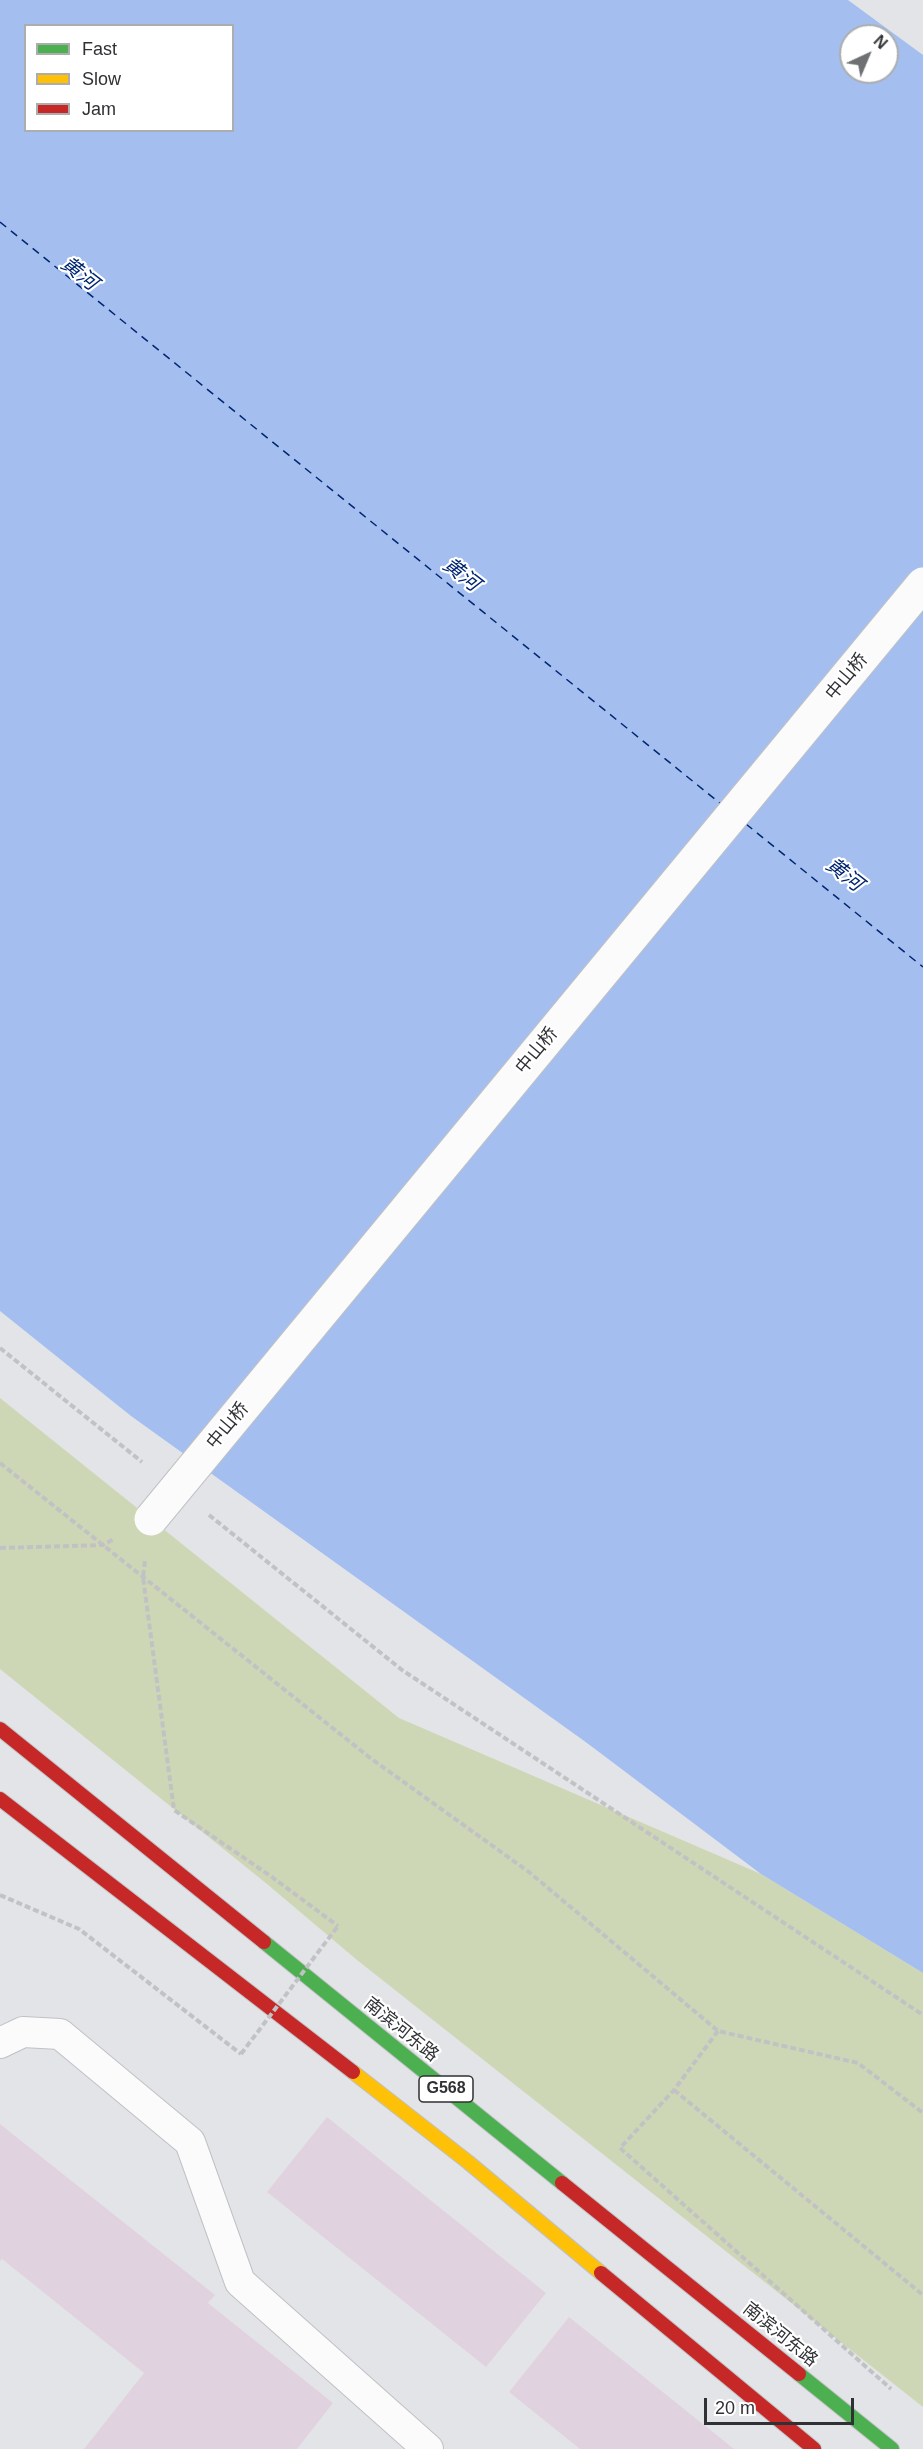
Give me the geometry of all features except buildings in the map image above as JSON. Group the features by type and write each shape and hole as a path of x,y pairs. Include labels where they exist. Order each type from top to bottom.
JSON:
{"highway":[{"name":"南滨河东路","path":"0,1728 892,2449"},
{"name":"G568","path":"0,1799 468,2162 814,2449"}],"street":[{"name":"中山桥","path":"151,1519 923,584"}],"lane":[{"path":"0,2043 23,2032 60,2034 190,2142 240,2282 428,2449"}],"path":[{"path":"0,1348 150,1468"},
{"path":"0,1463 369,1756 529,1872 718,2031 858,2063 923,2113"},
{"path":"206,1513 402,1670 923,2015"},
{"path":"0,1548 103,1545 151,1519"},
{"path":"0,1895 79,1929 241,2054 338,1926 272,1876 174,1810 143,1577 151,1519"},
{"path":"718,2031 674,2090 620,2148 896,2393"},
{"path":"674,2090 923,2295"}],"green space":[{"path":"0,1398 399,1718 761,1874 923,1973 923,2407 357,1960 267,1884 0,1669"}],"water":[{"name":"黄河","path":"0,0 848,0 881,24 839,24 839,84 899,84 899,37 923,55 923,1973 761,1874 587,1743 131,1416 0,1311"}],"ferry route":[{"path":"0,222 721,804"},
{"path":"746,824 923,967"}],"traffic: fast":[{"path":"264,1942 562,2183"},
{"path":"799,2374 892,2449"}],"traffic: slow":[{"path":"353,2072 468,2162 601,2273"}],"traffic: jam":[{"path":"0,1729 264,1942"},
{"path":"0,1799 353,2072"},
{"path":"562,2183 799,2374"},
{"path":"601,2273 814,2449"}]}
